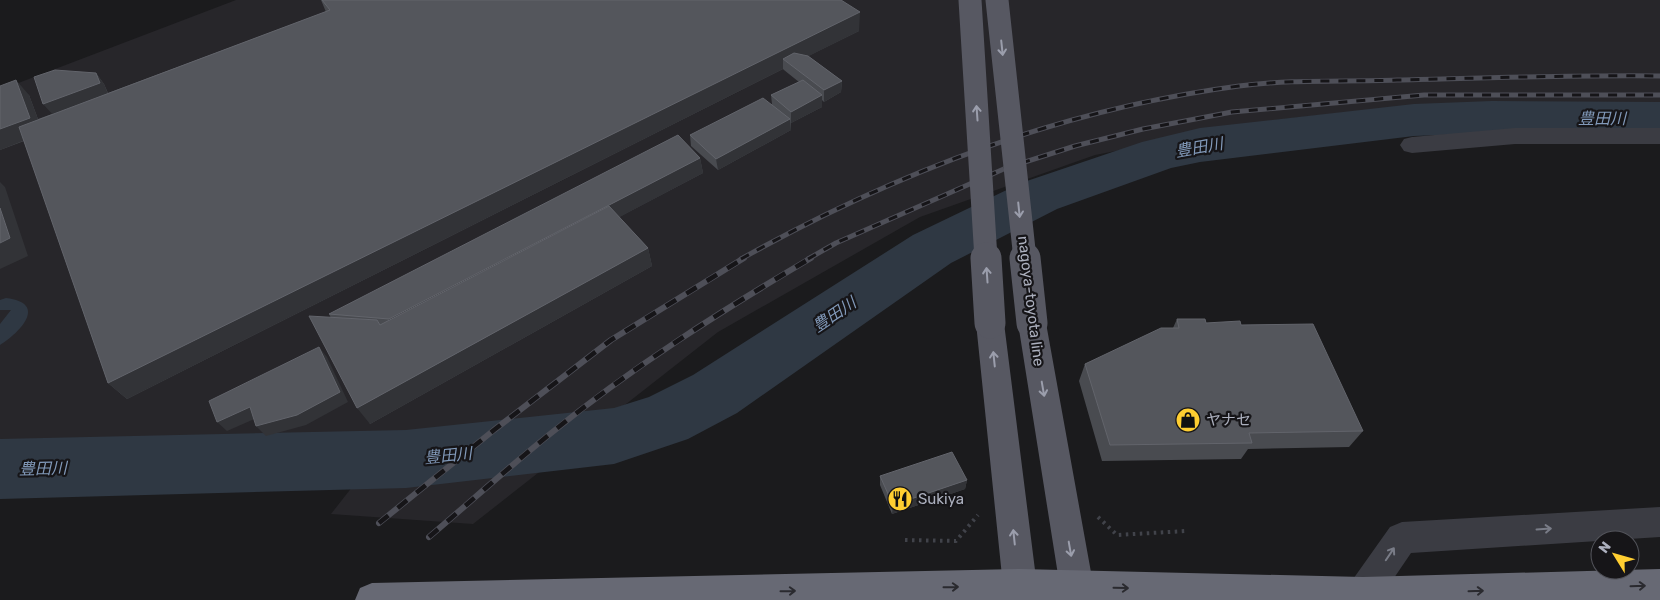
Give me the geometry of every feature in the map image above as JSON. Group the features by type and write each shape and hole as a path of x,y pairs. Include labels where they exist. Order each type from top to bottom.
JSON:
{"highway":[{"path":"372,600 1021,593 1363,594 1660,586"}],"main road":[{"path":"970,0 990,323 1021,593"},
{"name":"nagoya-toyota line","path":"997,0 1032,323 1078,594"}],"street":[{"path":"1412,145 1515,136 1660,136"},
{"path":"1363,594 1402,538 1660,522"}],"path":[{"path":"1092,511 1117,535 1186,531"},
{"path":"905,540 956,541 980,514"}],"shaded area":[{"path":"236,0 1660,0 1660,103 1405,106 1275,120 1095,155 920,217 718,332 473,524 331,514 378,454 0,454 0,90"}],"water":[{"path":"6,298 19,301 26,306 28,312 22,326 0,345 0,324 11,310 0,310 0,300"}],"building":[{"path":"322,0 841,0 860,12 108,383 19,127 330,10"},
{"path":"794,53 808,56 842,81 824,90 783,59"},
{"path":"55,70 96,73 100,83 43,104 34,77"},
{"path":"16,80 30,118 0,129 0,86"},
{"path":"803,80 822,95 791,112 771,95"},
{"path":"763,98 790,119 716,159 690,135"},
{"path":"678,135 700,158 389,319 329,314"},
{"path":"609,206 648,248 357,408 309,316 377,320 380,325"},
{"path":"0,208 10,238 0,243"},
{"path":"1177,319 1205,319 1206,323 1240,321 1241,325 1313,324 1363,431 1249,433 1252,443 1110,445 1085,364 1161,328 1179,328"},
{"path":"319,347 340,392 297,415 256,426 250,407 217,422 209,401"},
{"path":"952,452 967,480 893,505 880,476"}],"waterway":[{"name":"豊田川","path":"0,469 406,459 614,436 665,420 715,394 932,249 1039,196 1160,154 1200,145 1334,131 1414,120 1492,117 1660,118"}],"railway":[{"path":"741,259 859,198 982,148 1109,110 1173,96 1239,86 1298,82 1561,76 1660,76"},
{"path":"808,259 836,243 1006,168 1075,146 1143,129 1232,112 1424,95 1660,95"},
{"path":"379,523 494,430 611,340 744,258"},
{"path":"429,537 535,447 612,386 710,320 811,258"}],"place":[{"name":"ヤナセ","path":"1188,420"},
{"name":"Sukiya","path":"900,499"}]}
